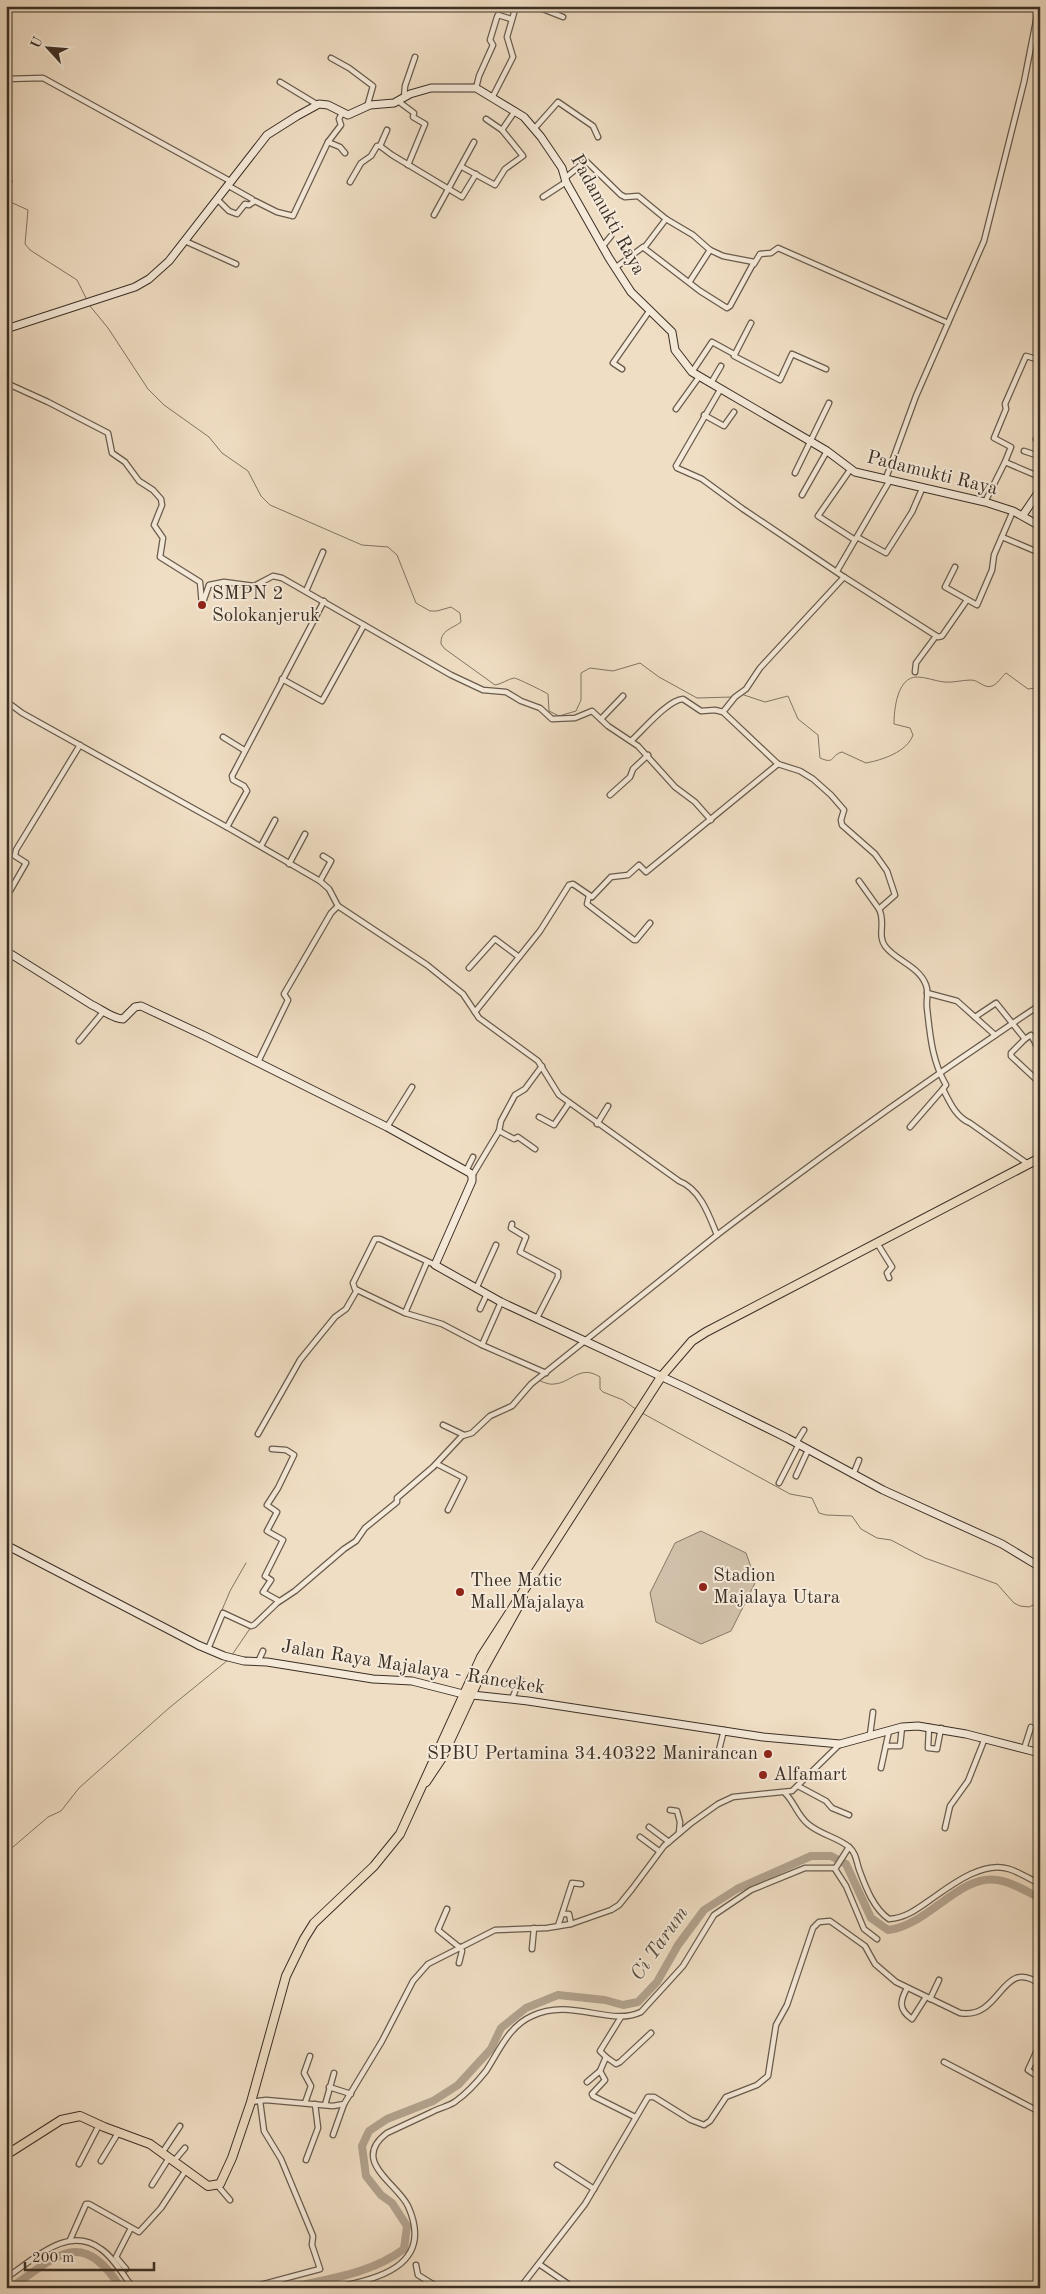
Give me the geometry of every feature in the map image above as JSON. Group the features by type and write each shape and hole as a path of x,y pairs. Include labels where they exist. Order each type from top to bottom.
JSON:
{"main road":[{"path":"6,2155 67,2118 80,2116 118,2133 144,2141 208,2186 218,2186 229,2166 251,2102 286,1976 304,1938 314,1924 369,1872 400,1834 427,1770 467,1695 495,1632 662,1377 680,1354 699,1336 1040,1158"}],"street":[{"path":"492,98 513,58 507,37 516,6"},
{"path":"535,6 562,17"},
{"path":"837,572 888,479 916,396 988,226 1024,82 1039,6"},
{"path":"6,329 141,284 162,268 185,241 261,142 272,131 318,105 328,105 342,113 352,115 367,107 401,100 410,94 431,88 476,88 479,76 493,45 490,40 498,15 512,19"},
{"path":"401,100 415,57"},
{"path":"331,58 346,66 373,86 367,107"},
{"path":"6,79 43,78 229,183 252,199"},
{"path":"280,82 318,105"},
{"name":"Padamukti Raya","path":"476,88 524,117 552,151 615,268 631,292 648,312 672,332 675,350 692,372 810,442 850,470 922,490 949,493 984,502 1012,514 1023,516 1040,526"},
{"path":"401,100 414,113 413,117 425,124 408,165"},
{"path":"534,129 558,102 593,126 598,137"},
{"path":"502,130 514,111"},
{"path":"217,199 229,211 237,214 245,204 249,205 254,201 276,212 293,216 328,142 340,125 339,119 342,113"},
{"path":"462,167 495,185 505,169 523,156 502,130 486,119"},
{"path":"350,182 361,163 372,156 377,146 380,146 387,130"},
{"path":"328,142 340,147 341,151 345,153"},
{"path":"434,215 474,142"},
{"path":"380,146 462,197 476,174"},
{"path":"543,197 566,180 586,161 621,195 625,197 638,196 666,219 693,235 710,250 723,256 753,260 754,264"},
{"path":"615,268 644,247 666,219"},
{"path":"602,247 611,236"},
{"path":"185,241 236,264"},
{"path":"644,247 690,281 700,291 727,308 760,254 771,253 778,248 948,323"},
{"path":"690,281 710,250"},
{"path":"622,369 613,363 648,312"},
{"path":"734,354 752,322"},
{"path":"692,372 712,342 734,354 733,356 780,380 792,354 826,369"},
{"path":"984,502 1011,447 994,438 1006,409 1005,403 1026,356 1040,360"},
{"path":"710,384 721,366"},
{"path":"676,409 699,377"},
{"path":"6,383 108,433 112,453 125,462 139,481 153,490 160,499 162,505 154,525 163,538 160,557 200,582 202,605 209,586 224,582 254,586 277,576 324,601 451,675 483,690 506,692 521,701 540,708 552,719 575,718 592,711 608,726 632,740 648,755 675,787 695,802 711,820"},
{"path":"720,390 704,415 676,466 677,468 702,479 844,577 936,636 942,636 966,600"},
{"path":"794,473 829,403"},
{"path":"704,415 724,426 734,412"},
{"path":"1024,451 1036,455 1040,446"},
{"path":"802,495 826,453"},
{"path":"1005,462 1040,477"},
{"path":"850,470 818,516 886,553 922,490"},
{"path":"1023,516 1040,490"},
{"path":"955,566 945,586 977,605 992,570 994,555 1012,514"},
{"path":"1002,537 1040,553"},
{"path":"306,591 323,552"},
{"path":"723,712 735,697 746,689 760,668 844,577"},
{"path":"227,827 247,791 246,787 232,778 244,750 324,601"},
{"path":"282,679 322,700 364,625"},
{"path":"915,672 916,663 936,636"},
{"path":"601,719 623,696"},
{"path":"632,740 666,708 679,699 683,699 701,711 714,710 723,712 778,764 806,775 831,794 844,810 841,820 842,825 885,866 896,895 879,909"},
{"path":"6,701 22,713 261,846 320,881 326,886 338,906 427,965 463,994 479,1018 520,1046 542,1066 554,1090 569,1103 678,1181 689,1185 695,1191 718,1235"},
{"path":"223,737 244,750"},
{"path":"6,898 26,863 15,856 16,850 80,745"},
{"path":"610,795 630,777 633,769 648,755"},
{"path":"475,1012 540,931 568,886 573,884 589,896 594,896 611,877 630,874 639,865 646,872 778,764"},
{"path":"261,846 275,820"},
{"path":"289,864 305,834"},
{"path":"320,881 331,861 323,856"},
{"path":"859,881 879,909 883,919 881,934 883,944 893,955 918,972 926,984 931,1042 940,1074 946,1085 910,1127"},
{"path":"589,896 587,902 591,908 634,940 650,923"},
{"path":"258,1062 287,1003 288,999 284,994 321,930 338,906"},
{"path":"469,968 494,939 519,957"},
{"path":"6,951 92,1005 121,1019 136,1007 141,1006 387,1127 469,1174"},
{"path":"927,993 957,1001 995,1035"},
{"path":"975,1017 996,1003 1013,1022 1024,1039"},
{"path":"208,1649 223,1613 252,1626 279,1601 295,1591 356,1541 365,1528 397,1502 397,1498 439,1466 464,1435 472,1433 490,1416 512,1406 530,1384 587,1341 792,1177 1040,1005"},
{"path":"79,1041 105,1010"},
{"path":"1037,1046 1031,1035 1024,1039 1011,1053 1011,1056 1040,1083"},
{"path":"469,1174 499,1131 501,1121 516,1095 525,1089 542,1066"},
{"path":"387,1127 412,1087"},
{"path":"944,1089 961,1119 970,1123 1028,1164"},
{"path":"539,1117 554,1125 569,1103"},
{"path":"597,1124 608,1106"},
{"path":"499,1131 514,1140 518,1137 535,1149"},
{"path":"435,1265 463,1202 473,1157"},
{"path":"512,1224 511,1228 526,1237 520,1252 558,1272 558,1277 537,1318"},
{"path":"546,1372 482,1345 442,1324 405,1313 355,1289 353,1283 375,1239 380,1239 435,1265 501,1302 587,1341 798,1444 853,1475 1002,1544 1040,1567"},
{"path":"877,1243 892,1267 887,1274 889,1278"},
{"path":"476,1289 496,1245"},
{"path":"405,1313 428,1262"},
{"path":"258,1434 300,1360 335,1317 346,1310 357,1290"},
{"path":"480,1309 487,1294"},
{"path":"482,1345 501,1302"},
{"path":"444,1425 464,1435"},
{"path":"780,1484 804,1430"},
{"path":"272,1449 286,1450 294,1455 278,1488 267,1504 277,1512 267,1531 283,1540 265,1576 271,1580 263,1592 279,1601"},
{"path":"796,1476 808,1450"},
{"path":"853,1475 859,1460"},
{"path":"439,1466 464,1478 448,1510"},
{"name":"Jalan Raya Majalaya - Rancekek","path":"6,1545 208,1649 234,1659 412,1682 467,1695 512,1699 763,1737 840,1744 902,1727 929,1727 985,1738 1040,1754"},
{"path":"258,1662 263,1651"},
{"path":"512,1699 520,1679"},
{"path":"870,1735 873,1712"},
{"path":"886,1746 900,1746 902,1727"},
{"path":"929,1727 928,1748 937,1749 941,1728"},
{"path":"1024,1749 1031,1727"},
{"path":"718,1754 724,1730"},
{"path":"881,1768 889,1731"},
{"path":"945,1828 950,1806 968,1781 985,1738"},
{"path":"333,2135 344,2104 382,2041 417,1974 435,1959 495,1930 571,1924 614,1909 659,1851 679,1833 718,1804 733,1797 756,1793 792,1791 840,1744"},
{"path":"798,1786 826,1801 832,1808 849,1815"},
{"path":"786,1792 794,1802 799,1815 809,1824 855,1853 860,1871 876,1907 889,1919 898,1919 913,1913 964,1878 989,1868 1009,1869 1040,1884"},
{"path":"670,1810 677,1812 680,1823 679,1833"},
{"path":"650,1827 669,1842"},
{"path":"640,1837 659,1851"},
{"path":"835,1867 849,1848"},
{"path":"835,1867 864,1929 877,1939"},
{"path":"331,2288 354,2284 398,2267 409,2257 414,2247 416,2234 407,2204 377,2168 374,2150 386,2133 456,2102 484,2073 517,2025 533,2015 558,2009 577,2009 621,2017 632,2016 640,2012 653,2000 683,1966 707,1924 722,1910 751,1890 805,1868 835,1867"},
{"path":"558,1926 572,1883 581,1884"},
{"path":"447,1909 438,1930 460,1947 462,1952 459,1964"},
{"path":"562,1914 569,1914 571,1924"},
{"path":"520,2288 594,2189 648,2097 653,2096 690,2120 704,2125 710,2121 726,2097 757,2085 766,2079 770,2069 776,2025 787,2005 813,1928 819,1922 830,1921 858,1940 868,1950 872,1960 882,1971 907,1988 965,2014 988,2005 1012,1978 1027,1977 1040,1984"},
{"path":"532,1949 534,1928"},
{"path":"907,1988 901,1999 901,2005 904,2013 912,2019 939,1980"},
{"path":"621,2017 600,2051 616,2064 651,2033"},
{"path":"1040,2044 1028,2070 1040,2078"},
{"path":"305,2103 311,2086 304,2074 310,2056"},
{"path":"587,2082 600,2071 606,2056"},
{"path":"944,2062 1040,2112"},
{"path":"600,2071 605,2080 593,2093 593,2096 635,2117"},
{"path":"325,2105 334,2073"},
{"path":"330,2087 351,2094"},
{"path":"249,2288 320,2269 312,2245 313,2236 281,2159 264,2130 260,2101"},
{"path":"251,2102 344,2104"},
{"path":"306,2160 318,2128 315,2104"},
{"path":"79,2164 99,2125"},
{"path":"162,2153 180,2126"},
{"path":"102,2161 118,2133"},
{"path":"152,2185 172,2160 185,2148"},
{"path":"557,2165 594,2189"},
{"path":"70,2240 86,2204 138,2232 141,2231 161,2208 186,2170"},
{"path":"218,2186 230,2200"},
{"path":"126,2269 116,2257 132,2228"},
{"path":"6,2278 53,2246 70,2240 88,2241 102,2249 114,2261 132,2288"},
{"path":"538,2264 574,2288"},
{"path":"416,2265 419,2276 439,2288"}],"shaded area":[{"name":"Stadion Majalaya Utara","path":"701,1531 746,1553 756,1581 731,1631 701,1644 656,1622 650,1593 675,1543"}],"waterway":[{"path":"6,177 13,181 6,191"},
{"path":"6,200 28,210 25,244 30,250 77,280 87,300"},
{"path":"90,306 108,328 148,389 164,405 209,437 222,453 248,471 261,496 270,505 362,545 388,547 397,555 416,603 430,611 451,607 460,613 461,622 447,630 442,636 441,644 445,649 495,685 514,678 531,685 548,694 549,711 559,716 576,711 581,700 581,673 590,668 613,671 640,663 659,677 697,698 733,697"},
{"path":"741,694 765,702 788,696 798,719 818,735 820,758 831,760 838,753 842,752 866,763 900,751 910,741 913,735 910,728 894,724 898,695 905,682 910,678 920,677 947,682 971,680 989,687 996,684 1006,673 1028,689 1036,688 1040,684"},
{"path":"538,1380 554,1384 587,1372 600,1377 600,1389 603,1392 623,1400 637,1410"},
{"path":"642,1413 790,1494 812,1498 819,1513 852,1516 861,1529 877,1538 891,1540 925,1558 997,1584 1014,1603 1020,1606 1029,1607 1040,1602"},
{"path":"440,1464 445,1457"},
{"path":"414,1486 438,1467"},
{"path":"227,1613 222,1610 230,1591 246,1563"},
{"path":"232,1655 251,1627"},
{"path":"6,1853 48,1817 61,1811 79,1788 169,1708 228,1660"},
{"name":"Ci Tarum","path":"287,2288 363,2270 404,2249 407,2226 392,2203 381,2195 366,2176 362,2146 369,2131 387,2119 433,2101 458,2085 491,2049 501,2028 526,2008 558,1995 605,2000 623,2005 638,2002 657,1982 678,1945 704,1910 737,1889 811,1856 831,1856 846,1864 871,1918 888,1930 902,1927 916,1920 970,1884 984,1880 997,1880 1008,1883 1040,1898"},
{"name":"Ci Tarum","path":"10,2288 56,2258 68,2253 81,2252 94,2257 107,2269 121,2288"}],"place":[{"name":"SMPN 2 Solokanjeruk","path":"202,605"},
{"name":"Stadion Majalaya Utara","path":"703,1587"},
{"name":"Thee Matic Mall Majalaya","path":"460,1592"},
{"name":"SPBU Pertamina 34.40322 Manirancan","path":"768,1754"},
{"name":"Alfamart","path":"763,1775"}]}
